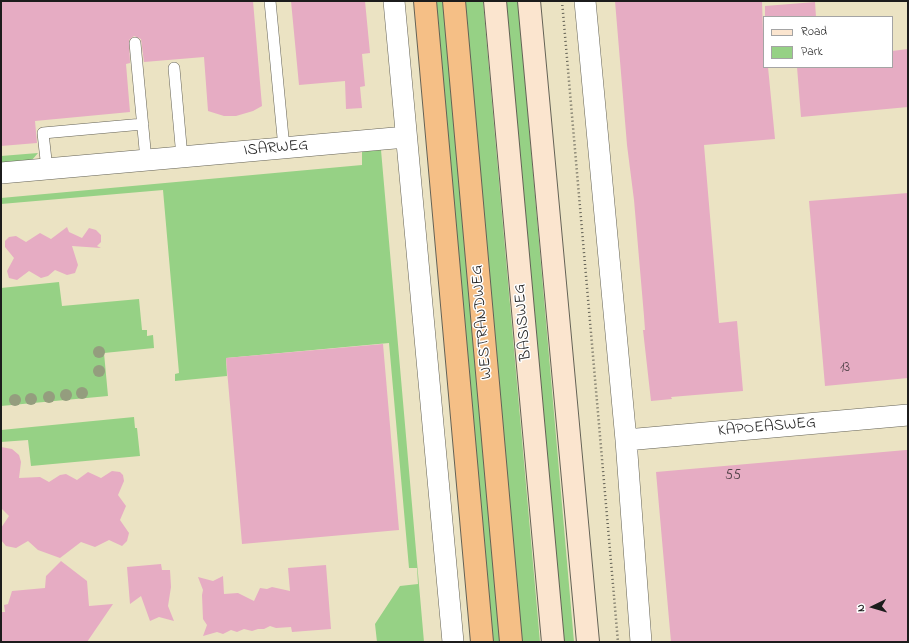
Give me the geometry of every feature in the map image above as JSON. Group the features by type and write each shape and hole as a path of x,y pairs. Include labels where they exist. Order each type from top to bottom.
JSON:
{"highway":[{"name":"WESTRANDWEG","path":"425,1 482,642"},
{"name":"WESTRANDWEG","path":"454,1 511,642"}],"main road":[{"name":"BASISWEG","path":"495,1 553,642"},
{"path":"529,1 588,642"}],"street":[{"path":"394,1 453,642"},
{"path":"585,1 626,440 641,642"},
{"name":"ISARWEG","path":"1,174 406,137"},
{"name":"KAPOEASWEG","path":"626,440 908,415"}],"lane":[{"path":"270,1 284,148"},
{"path":"135,43 146,160"},
{"path":"174,68 182,157"},
{"path":"47,169 43,133 143,124"}],"path":[{"path":"562,1 618,642"}],"green space":[{"path":"429,1 483,1 540,642 490,642"},
{"path":"504,1 518,1 574,642 561,642"},
{"path":"381,150 424,642 377,642 375,624 400,586 418,584 417,568 409,568 389,343 226,358 227,376 175,381 175,374 179,373 163,190 1,204 1,198 362,165 362,151"},
{"path":"38,153 32,160 1,163 1,156"},
{"path":"59,282 62,306 139,299 142,330 147,330 147,336 153,335 154,348 104,353 108,396 1,406 1,288"},
{"path":"134,417 135,428 137,428 140,456 31,466 28,440 1,442 1,430"}],"building":[{"path":"1,1 253,1 262,106 253,111 236,116 224,116 208,111 204,57 144,62 141,39 134,36 129,40 130,63 126,64 130,112 35,121 37,143 1,146"},
{"path":"291,1 365,1 370,53 362,54 365,86 360,87 362,108 346,109 345,81 299,85"},
{"path":"615,1 762,1 763,68 768,68 775,139 704,145 719,323 737,321 743,391 671,397 672,399 651,401 643,330 645,330 634,200 627,145"},
{"path":"815,2 816,16 765,16 765,6"},
{"path":"908,49 908,107 801,117 797,68 893,68 893,51"},
{"path":"908,193 908,378 825,386 809,201"},
{"path":"67,227 69,232 82,238 89,228 96,230 101,235 101,242 97,246 101,248 72,246 78,265 75,273 67,275 55,270 48,276 41,278 29,271 17,280 9,278 7,271 14,258 5,247 5,241 9,237 16,236 26,242 40,233 51,239"},
{"path":"383,344 399,530 242,544 226,358"},
{"path":"1,447 12,449 19,455 21,462 19,478 40,477 49,482 60,475 66,474 77,480 88,472 101,478 112,471 120,472 123,475 124,481 118,495 126,506 120,520 129,533 127,541 122,546 109,540 95,547 81,542 60,558 38,550 28,541 16,548 6,546 1,540 1,528 9,516 1,508"},
{"path":"908,450 908,642 671,642 656,472"},
{"path":"61,561 87,581 89,606 113,604 87,642 1,642 1,612 5,612 4,605 8,604 12,591 45,588 46,576"},
{"path":"161,564 162,570 170,570 171,587 168,606 174,621 159,617 150,621 141,596 130,604 127,567"},
{"path":"326,565 331,629 292,632 291,627 276,628 270,626 264,629 252,631 244,629 237,632 231,630 223,634 217,632 203,636 207,625 203,619 203,590 198,577 213,581 223,576 224,594 238,593 254,601 260,588 267,589 272,587 290,591 288,568"}]}
